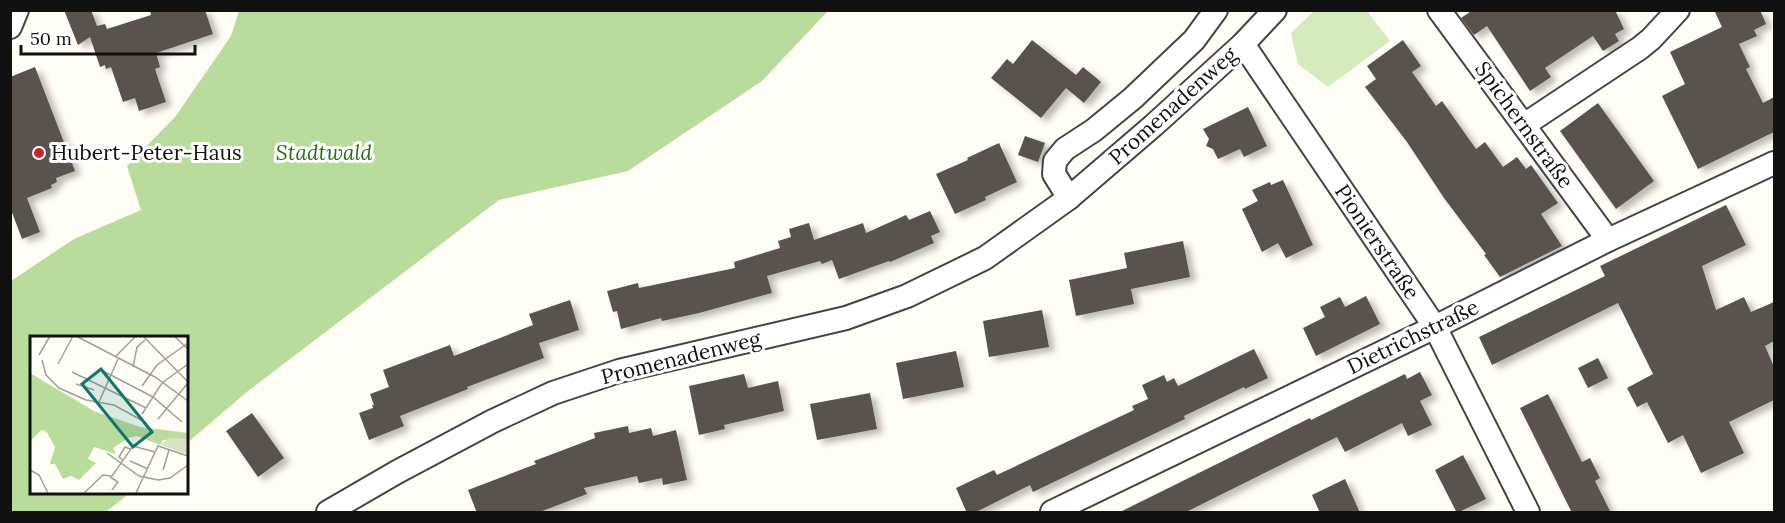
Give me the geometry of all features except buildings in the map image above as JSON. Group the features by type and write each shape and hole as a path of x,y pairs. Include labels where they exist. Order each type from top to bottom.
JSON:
{"street":[{"path":"10,27 17,10"},
{"name":"Promenadenweg","path":"1069,198 1054,174 1055,161 1065,149 1094,130 1142,90 1194,40 1216,10"},
{"name":"Promenadenweg","path":"328,513 397,472 493,421 553,393 619,371 846,318 907,296 985,258 1069,198 1154,125 1242,44 1275,10"},
{"name":"Spichernstraße","path":"1439,10 1608,240"},
{"path":"1524,125 1640,48 1678,10"},
{"name":"Pionierstraße","path":"1242,44 1435,327 1528,513"},
{"name":"Dietrichstraße","path":"1053,513 1608,240 1774,163"}],"green space":[{"name":"Stadtwald","path":"239,10 828,11 762,81 628,171 499,200 248,391 188,442 188,336 30,336 30,493 130,493 106,512 11,512 11,281 74,239 141,210 127,166 175,117 231,36"},
{"path":"1314,11 1367,11 1390,41 1328,87 1298,64 1291,33"}],"place":[{"name":"Hubert-Peter-Haus","path":"39,153"}]}
